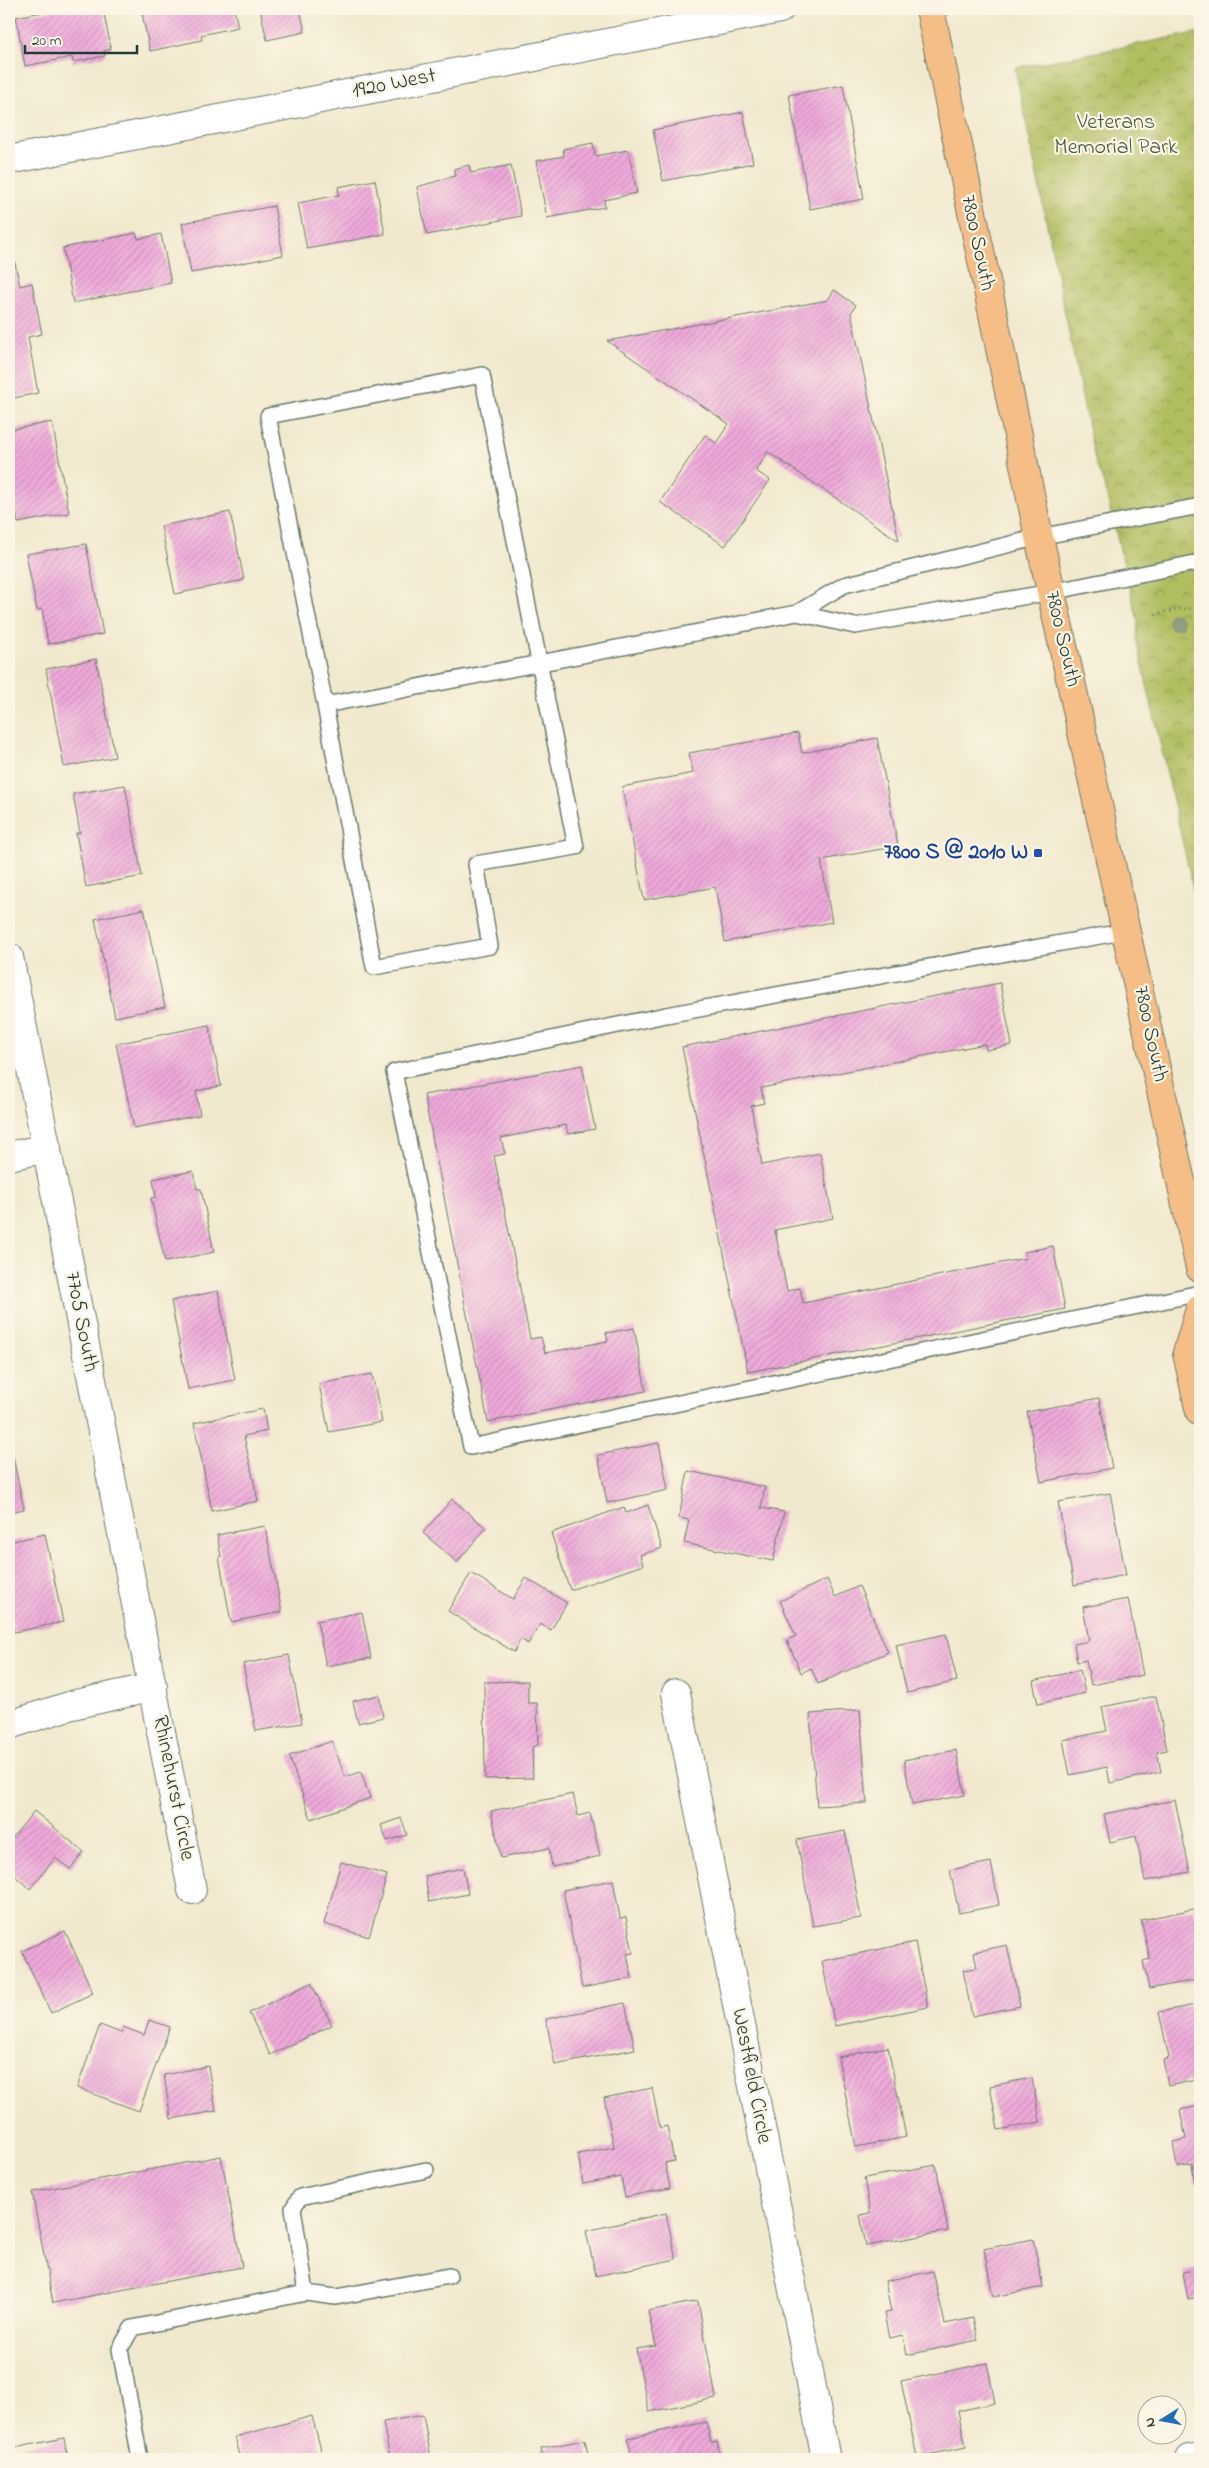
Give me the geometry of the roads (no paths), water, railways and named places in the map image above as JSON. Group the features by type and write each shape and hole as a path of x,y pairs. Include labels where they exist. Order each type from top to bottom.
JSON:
{"main road":[{"name":"7800 South","path":"930,9 1039,537 1128,930 1200,1268"},
{"path":"1200,1309 1187,1353 1200,1412"}],"street":[{"name":"1920 West","path":"9,160 780,9"},
{"name":"7705 South","path":"9,957 153,1687"},
{"path":"9,1156 47,1148"},
{"path":"9,1725 72,1705 153,1687"},
{"name":"Rhinehurst Circle","path":"153,1687 192,1890"},
{"name":"Westfield Circle","path":"676,1692 826,2459"},
{"path":"1190,2459 1200,2457"}],"lane":[{"path":"482,375 541,663 576,847 476,864 490,946 374,967 325,705 268,416 482,375"},
{"path":"325,705 797,613 844,585 1039,537 1200,506"},
{"path":"797,613 855,626 1051,592 1200,562"},
{"path":"1128,930 660,1016 394,1072 471,1447 1200,1293"},
{"path":"306,2293 294,2208 300,2197 426,2170"},
{"path":"140,2459 120,2349 132,2328 306,2293 336,2297 448,2276"}],"place":[{"name":"7800 S @ 2010 W","path":"1038,853"}],"park label":[{"name":"Veterans Memorial Park","path":"1116,136"}]}
